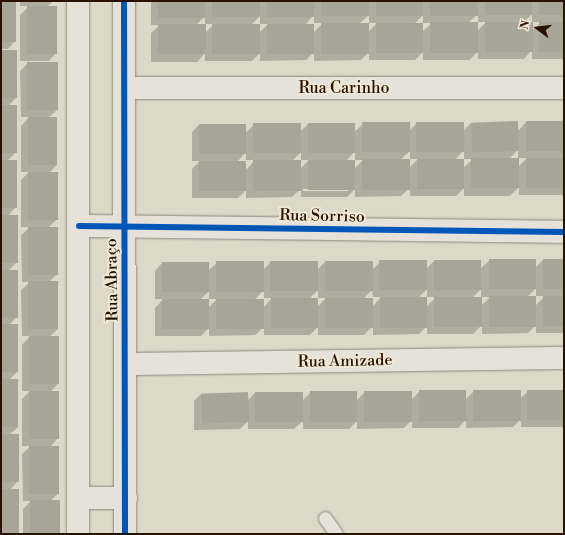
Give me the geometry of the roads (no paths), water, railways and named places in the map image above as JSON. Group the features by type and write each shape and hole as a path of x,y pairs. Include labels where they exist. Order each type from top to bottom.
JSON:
{"street":[{"name":"Rua Abraço","path":"78,1 78,534"},
{"name":"Rua Abraço","path":"124,1 124,226 126,364 125,534"},
{"name":"Rua Carinho","path":"125,88 564,88"},
{"name":"Rua Sorriso","path":"79,226 564,232"},
{"name":"Rua Amizade","path":"126,364 564,358"},
{"path":"78,498 126,498"}],"lane":[{"path":"324,518 336,534"}]}
